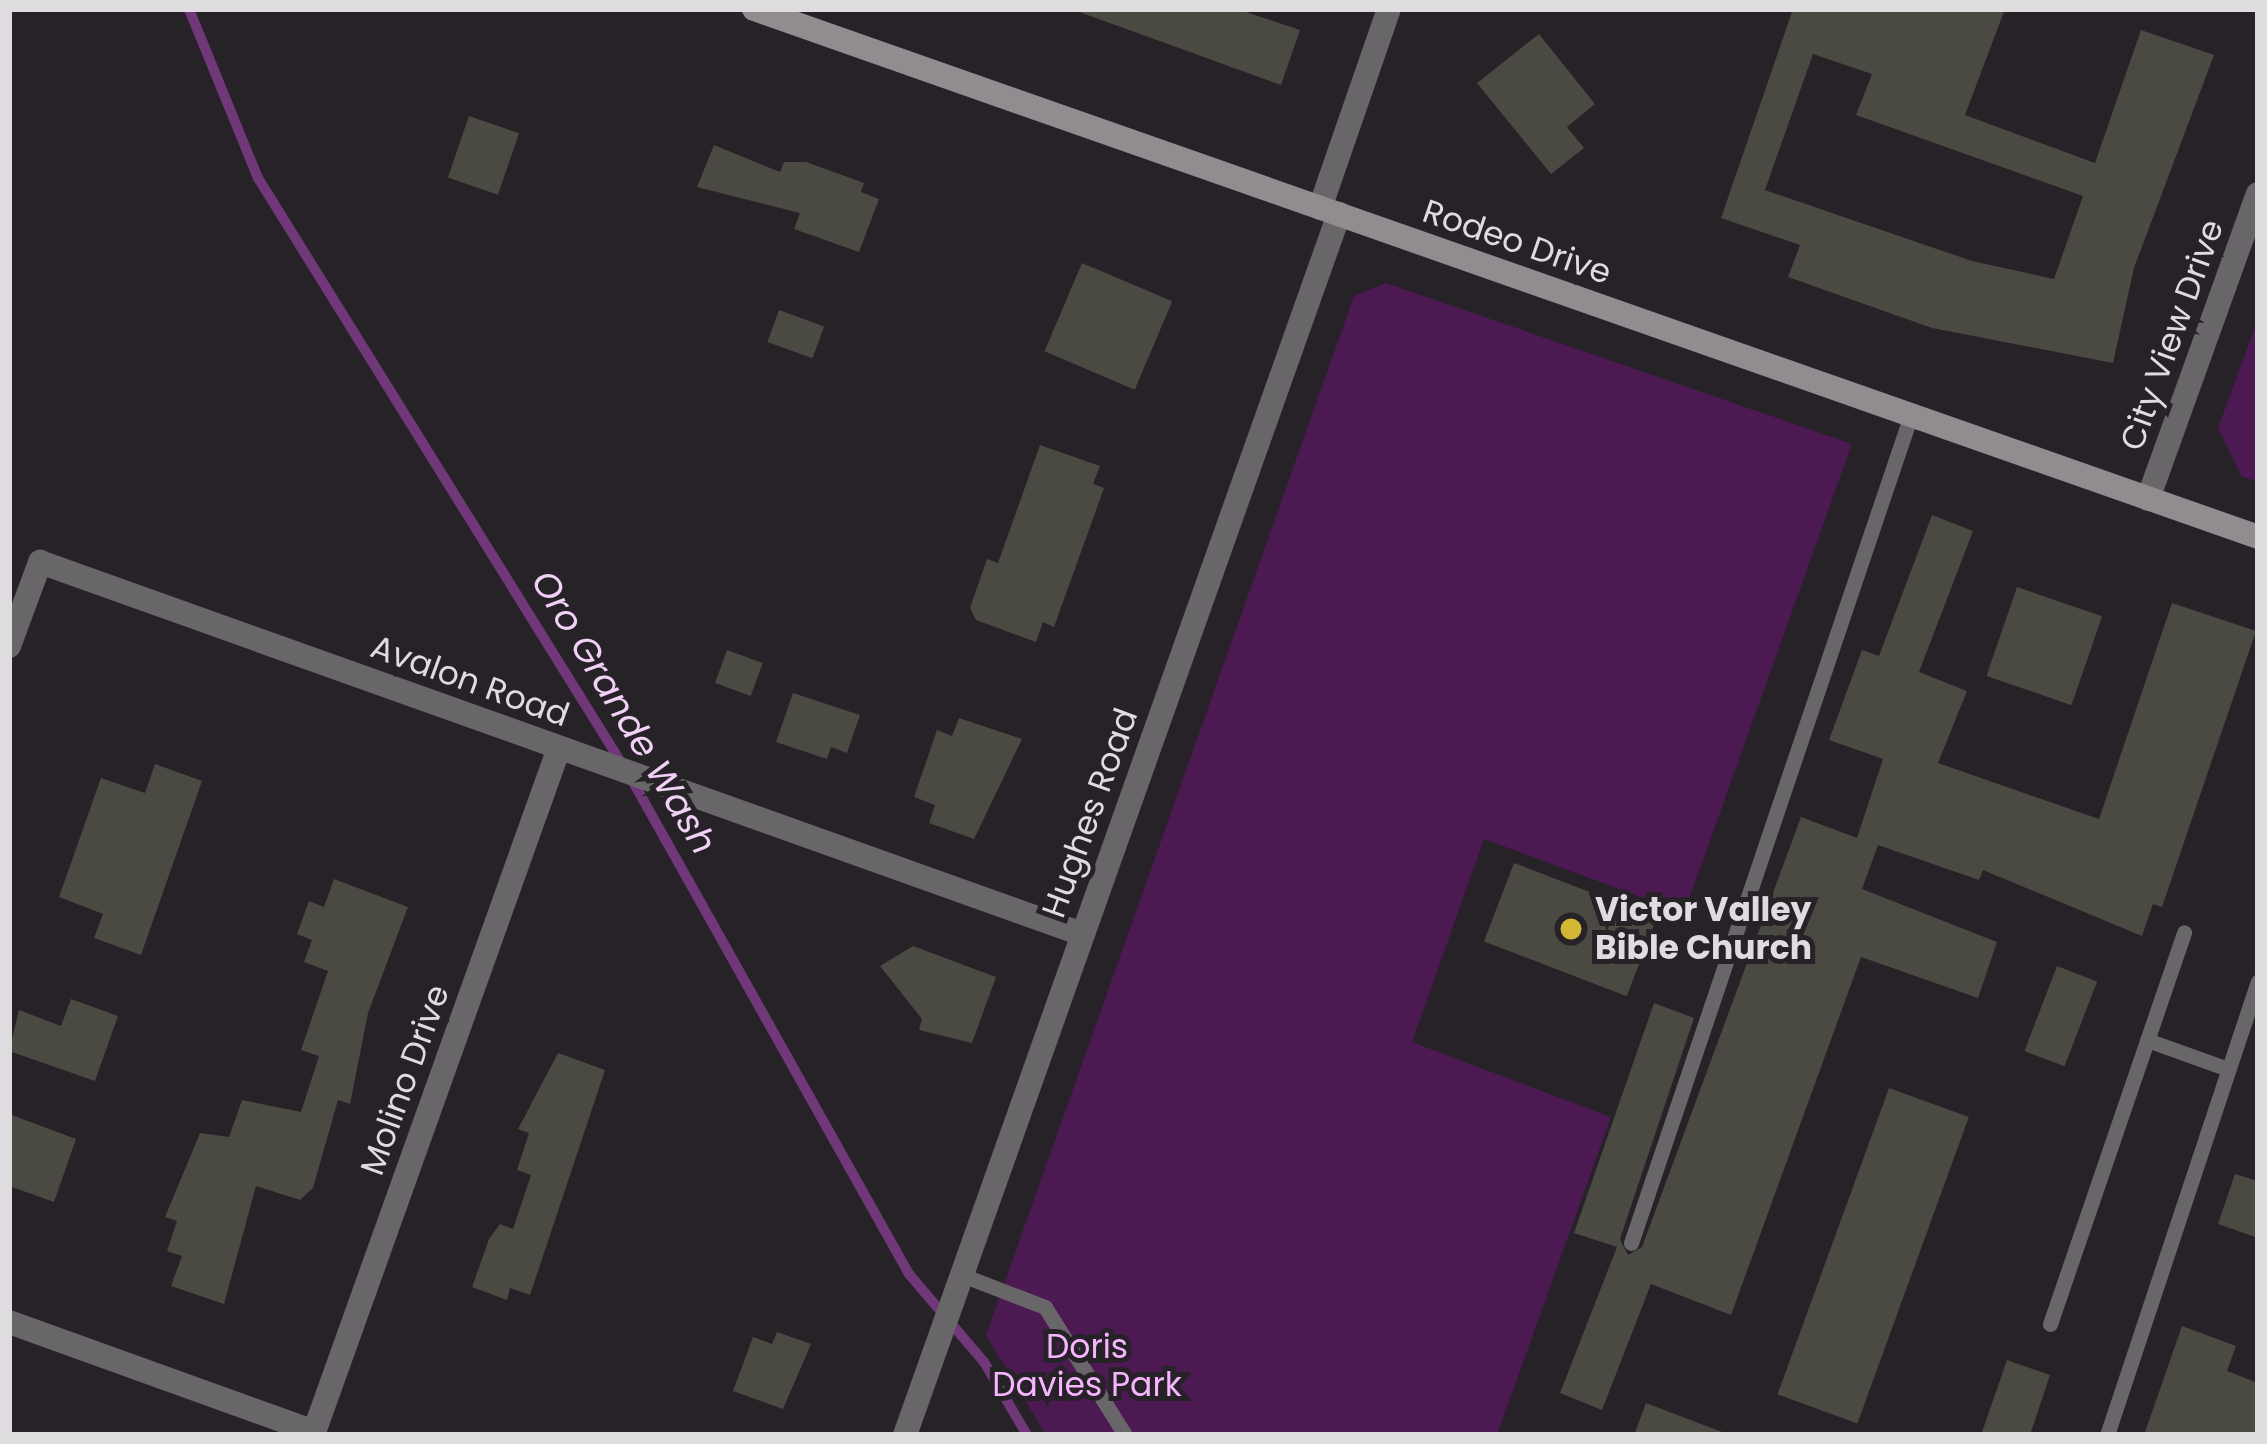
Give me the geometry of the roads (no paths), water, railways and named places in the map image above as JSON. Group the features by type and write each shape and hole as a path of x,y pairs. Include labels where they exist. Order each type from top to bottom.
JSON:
{"street":[{"name":"Rodeo Drive","path":"754,9 2258,537"},
{"name":"Hughes Road","path":"905,1435 1330,211 1389,9"},
{"name":"City View Drive","path":"2149,499 2258,194"},
{"name":"Avalon Road","path":"9,646 40,562 1082,934"},
{"name":"Molino Drive","path":"313,1434 559,748"},
{"path":"9,1322 313,1434"}],"lane":[{"path":"1631,1243 1911,416"},
{"path":"2050,1324 2184,932"},
{"path":"2108,1435 2258,981"},
{"path":"2147,1040 2228,1069"},
{"path":"962,1275 1045,1307 1125,1435"}],"waterway":[{"name":"Oro Grande Wash","path":"189,9 258,178 622,764"},
{"name":"Oro Grande Wash","path":"632,780 909,1274 984,1362 1027,1435"}],"place":[{"name":"Victor Valley Bible Church","path":"1571,929"}],"park label":[{"name":"Doris Davies Park","path":"1087,1366"}]}
